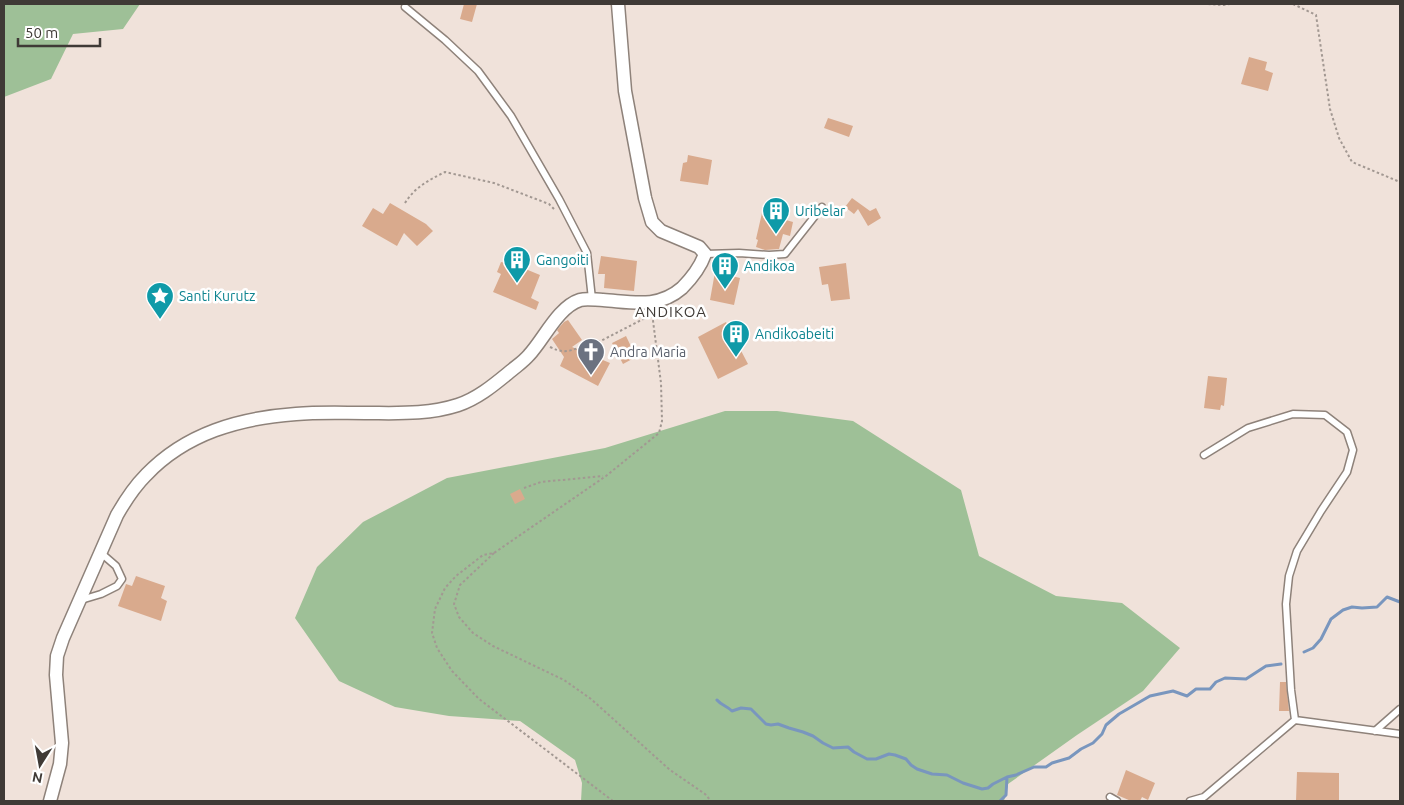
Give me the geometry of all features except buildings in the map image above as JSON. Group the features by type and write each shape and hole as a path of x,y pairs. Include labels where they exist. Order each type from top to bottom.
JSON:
{"street":[{"path":"50,801 60,764 62,743 56,675 57,656 63,638 117,515 146,475 167,456 214,430 241,421 299,413 423,413 459,405 477,396 529,356 563,310 580,300 592,299 652,308 675,294 692,278 704,254 699,246 661,231 652,222 625,91 618,4"}],"lane":[{"path":"405,7 445,40 478,71 511,116 559,199 587,253 592,299"},
{"path":"704,254 785,254 822,207"},
{"path":"1204,455 1248,428 1293,414 1325,415 1347,432 1353,450 1347,472 1297,551 1289,576 1286,604 1291,690 1295,720"},
{"path":"80,600 101,594 117,586 122,579 116,566 101,553"},
{"path":"1375,731 1400,709"},
{"path":"1190,801 1204,797 1295,720 1400,734"},
{"path":"1110,797 1117,801"}],"path":[{"path":"1208,4 1230,4"},
{"path":"1293,4 1316,15 1330,109 1339,138 1352,162 1400,182"},
{"path":"405,203 420,184 445,172 494,183 549,204 555,210"},
{"path":"539,342 558,351 572,351 581,346 591,346 652,308 661,383 662,422 659,433 606,476 494,553 460,585 454,604 459,617 473,633 493,646 564,680 591,699 670,770 706,794 711,801"},
{"path":"524,488 541,482 606,476"},
{"path":"494,553 483,555 456,576 445,588 435,609 432,633 437,648 452,671 480,700 613,801"}],"green space":[{"path":"4,4 140,4 123,29 73,34 51,79 4,97"},
{"path":"725,411 777,411 853,421 961,490 979,556 1056,596 1122,603 1180,648 1143,691 1008,784 1004,801 581,801 582,783 575,760 520,721 449,716 395,707 339,681 295,618 317,567 363,522 447,478 605,448"}],"waterway":[{"path":"1304,652 1313,648 1321,639 1331,619 1343,610 1352,607 1377,607 1387,597 1400,602"},
{"path":"1000,801 1006,795 1007,777 1034,767 1046,767 1052,763 1069,758 1093,743 1102,734 1106,725 1119,714 1150,696 1173,691 1187,696 1196,689 1210,689 1216,682 1225,678 1246,679 1266,666 1281,664"},
{"path":"717,700 732,711 741,708 751,709 766,724 778,724 803,732 833,748 848,747 867,759 876,759 889,754 895,755 906,759 917,769 932,774 947,775 982,789 988,788 1007,777"}],"place":[{"name":"Uribelar","path":"776,235"},
{"name":"Gangoiti","path":"517,284"},
{"name":"Andikoa","path":"725,290"},
{"name":"Santi Kurutz","path":"160,320"},
{"name":"Andikoabeiti","path":"736,358"},
{"name":"Andra Maria","path":"591,376"}],"district":[{"name":"ANDIKOA","path":"671,311"}]}
